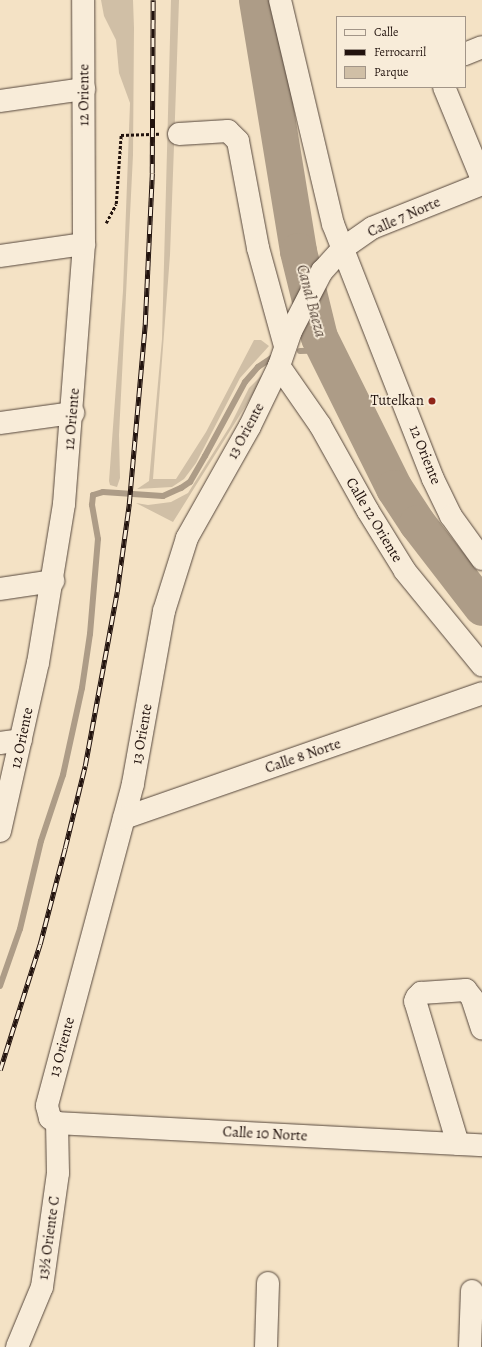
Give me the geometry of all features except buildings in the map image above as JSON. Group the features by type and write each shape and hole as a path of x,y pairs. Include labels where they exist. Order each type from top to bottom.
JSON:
{"street":[{"name":"12 Oriente","path":"0,831 21,740 53,581 64,504 73,413 84,244 83,0"},
{"name":"12 Oriente","path":"280,0 327,200 343,248 433,479 451,516 482,559"},
{"path":"466,54 482,47"},
{"path":"444,88 482,179"},
{"path":"0,101 84,89"},
{"path":"179,134 228,131 238,142 258,248 285,348"},
{"name":"Calle 7 Norte","path":"285,348 316,280 343,248 389,220 482,184"},
{"path":"0,256 84,244"},
{"name":"Calle 12 Oriente","path":"285,348 320,425 368,511 405,571 482,665"},
{"name":"13 Oriente","path":"53,1121 47,1106 50,1092 133,784 164,611 177,562 186,538 250,426 285,348"},
{"path":"0,423 73,413"},
{"path":"0,588 53,581"},
{"name":"Calle 8 Norte","path":"124,818 482,693"},
{"path":"0,743 21,740"},
{"path":"458,1144 414,1001 421,993 466,990 472,998 482,1028"},
{"name":"Calle 10 Norte","path":"53,1121 482,1145"},
{"name":"13½ Oriente C","path":"17,1347 35,1306 43,1280 58,1172 53,1121"},
{"path":"266,1347 268,1283"},
{"path":"470,1347 472,1291"}],"path":[{"path":"84,244 109,219 116,204 121,135 179,134"}],"green space":[{"path":"101,0 133,0 134,28 133,155 119,435 120,478 117,487 110,485 109,481 123,291 130,103 119,73 116,40 104,16"},
{"path":"171,0 179,0 170,255 153,479 176,479 206,432 254,340 261,340 269,346 240,378 196,463 184,479 172,487 137,489 149,481 162,339"},
{"path":"270,367 173,522 136,503 148,505 171,502 188,493 230,426 249,388"}],"waterway":[{"name":"Canal Baeza","path":"257,0 298,251 319,337 394,488 417,523 482,607"},
{"path":"300,351 324,350"},
{"path":"0,986 20,929 41,841 63,775 82,688 90,634 98,539 92,505 93,495 103,492 163,496 190,482 245,382 258,367 277,354"}],"railway":[{"path":"0,1070 40,944 65,848 85,766 117,592 129,504 145,324 152,173 153,0"}],"place":[{"name":"Tutelkan","path":"432,401"}]}
